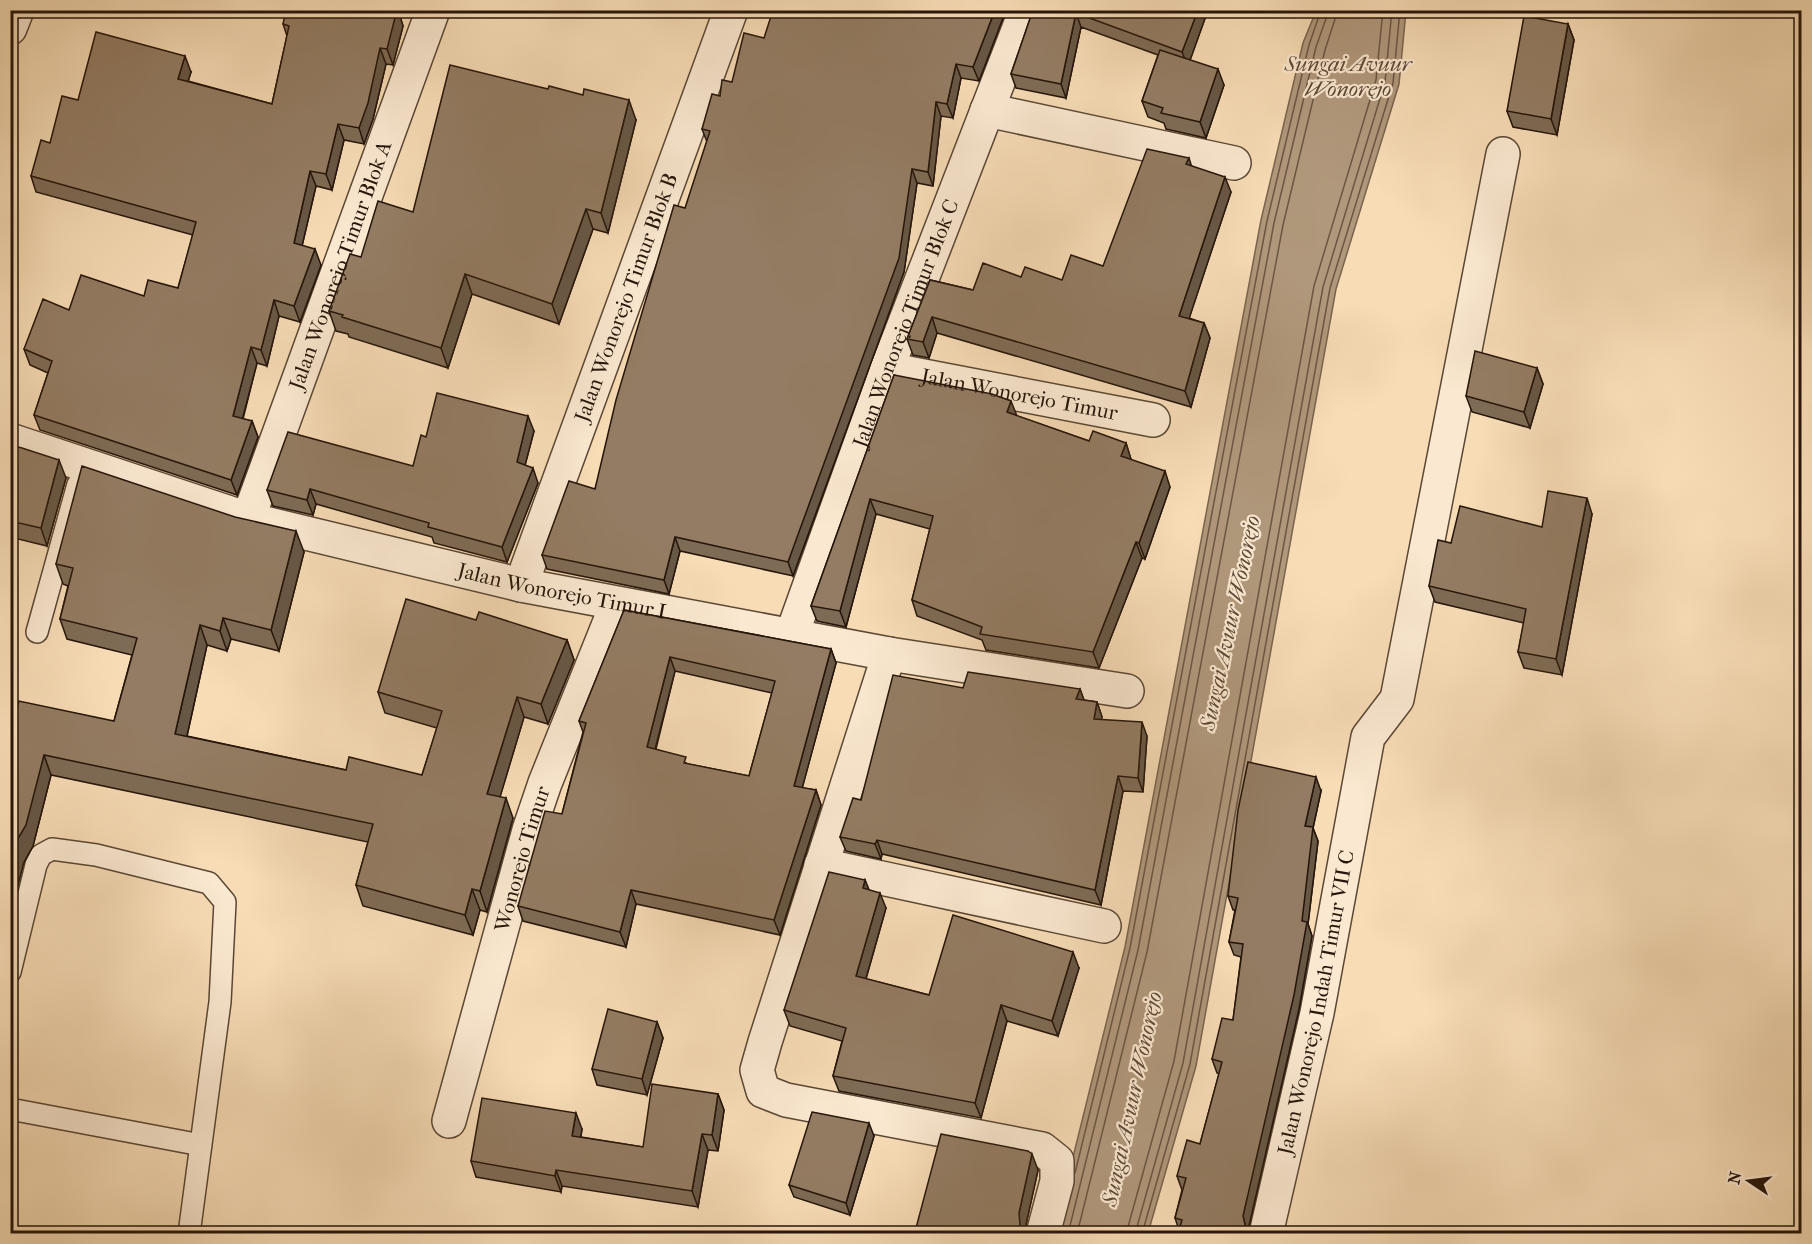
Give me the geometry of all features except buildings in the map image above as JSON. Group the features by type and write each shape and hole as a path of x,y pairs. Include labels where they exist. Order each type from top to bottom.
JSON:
{"street":[{"path":"10,28 17,10"},
{"name":"Jalan Wonorejo Timur Blok A","path":"248,519 433,10"},
{"name":"Jalan Wonorejo Timur Blok B","path":"521,585 731,10"},
{"name":"Jalan Wonorejo Timur Blok C","path":"792,637 887,369 1026,10"},
{"path":"987,110 1234,163"},
{"name":"Jalan Wonorejo Indah Timur VII C","path":"1266,1233 1317,1014 1368,737 1397,699 1503,153"},
{"name":"Jalan Wonorejo Timur","path":"887,369 1153,420"},
{"name":"Jalan Wonorejo Timur I","path":"10,440 248,519 521,585 889,654 1127,691"},
{"name":"Wonorejo Timur","path":"449,1122 532,821 617,604"},
{"path":"889,654 758,1070 763,1092 786,1100 1042,1149 1057,1161 1058,1181 1043,1233"},
{"path":"821,865 1104,926"}],"lane":[{"path":"37,632 84,463"},
{"path":"10,972 36,865 41,855 52,849 96,855 209,883 218,891 225,902 220,1002 189,1233"},
{"path":"10,1109 201,1145"}],"water":[{"name":"Sungai Avuur Wonorejo","path":"1316,11 1406,11 1399,84 1336,289 1196,1066 1148,1233 1054,1234 1125,947 1261,220 1303,43"}]}
